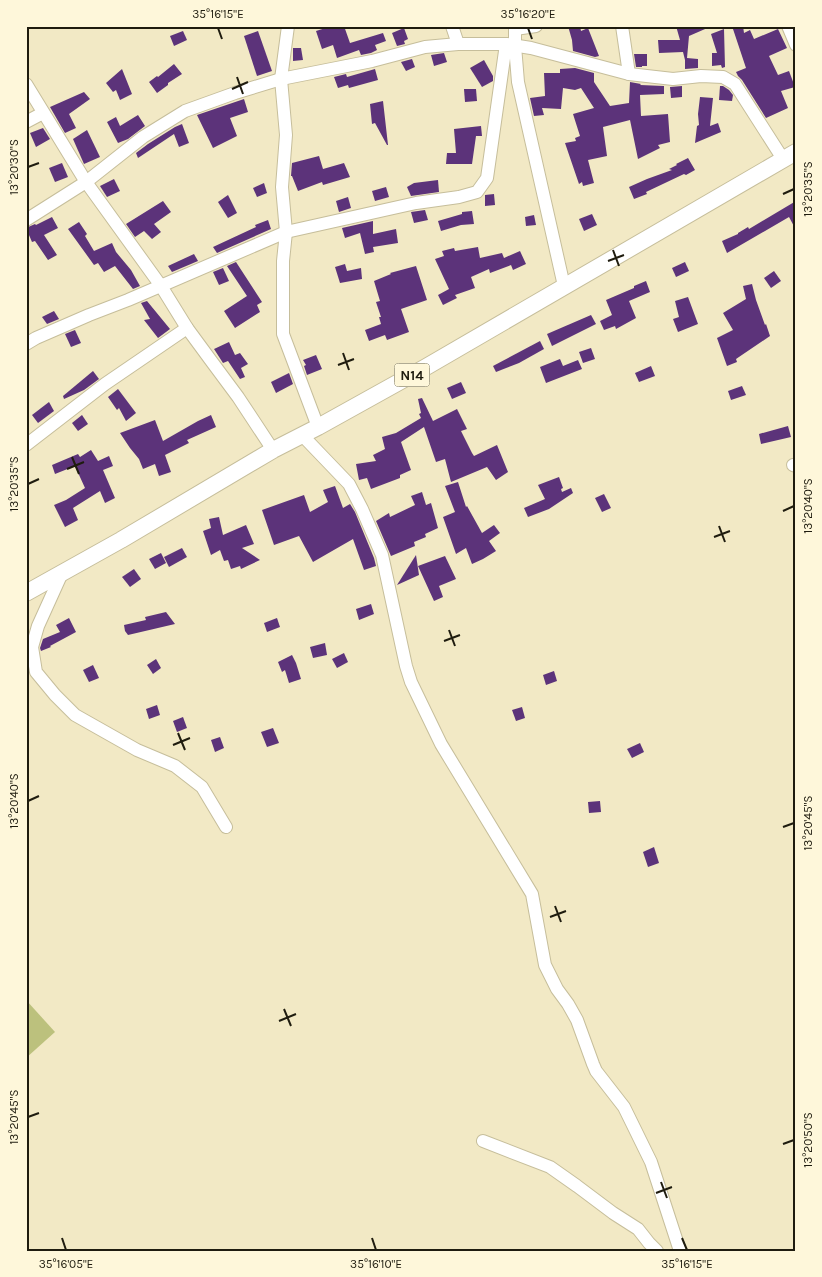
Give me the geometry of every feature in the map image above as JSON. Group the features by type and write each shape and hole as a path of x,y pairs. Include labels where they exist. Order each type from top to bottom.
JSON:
{"main road":[{"name":"N14","path":"26,593 121,540 273,450 426,367 790,155"}],"street":[{"path":"288,26 281,79 286,135 282,187 286,232 283,261 283,334 318,427"},
{"path":"452,26 458,44"},
{"path":"26,344 89,315 286,232 416,203 459,197 477,192 487,178 510,45 515,28 536,26"},
{"path":"622,26 629,74"},
{"path":"788,26 796,45"},
{"path":"26,220 86,182 143,137 185,112 235,93 281,79 372,61 426,46 458,44 510,45 531,48 629,74 674,79 701,76 723,77 735,84 790,155"},
{"path":"510,45 564,286"},
{"path":"26,84 86,182 161,286 187,328 238,397 273,450"},
{"path":"26,122 43,113"},
{"path":"27,442 187,328"},
{"path":"302,435 349,484 362,509 382,555 411,682 442,744 532,894 545,964 557,989 577,1020 596,1071 624,1108 651,1162 680,1251"},
{"path":"62,573 38,626 32,647 36,672 75,715 137,750 175,766 202,787 226,827"},
{"path":"483,1141 550,1167 638,1229 648,1243 657,1251"}],"green space":[{"path":"26,1000 55,1032 26,1058"}],"building":[{"path":"332,26 344,26 350,43 383,33 386,41 375,45 377,50 371,53 361,55 359,50 337,58 333,45 322,49 316,31"},
{"path":"568,26 580,26 581,31 588,28 599,56 595,57 573,51"},
{"path":"676,26 712,26 689,36 687,58 698,59 698,68 685,69 683,52 659,53 658,40 680,40"},
{"path":"732,26 743,26 744,33 750,30 754,39 778,29 787,48 769,56 778,75 789,71 795,87 781,91 788,108 766,118 736,72 746,68"},
{"path":"404,28 408,39 404,41 405,44 397,46 392,33"},
{"path":"724,29 725,67 722,68 721,65 712,66 712,53 717,53 711,34"},
{"path":"183,31 187,40 174,46 170,36"},
{"path":"258,31 272,71 257,76 244,36"},
{"path":"293,48 301,48 303,60 293,61"},
{"path":"444,53 447,62 434,66 431,55"},
{"path":"634,54 647,54 647,66 636,67"},
{"path":"412,59 415,67 406,71 401,62"},
{"path":"484,60 493,76 493,81 482,87 470,68"},
{"path":"174,64 182,74 157,93 149,82"},
{"path":"575,68 594,73 594,82 610,106 629,103 630,82 640,85 664,86 664,94 640,95 641,116 668,114 670,142 658,145 660,148 638,159 630,120 603,127 607,156 588,160 594,183 583,186 582,182 579,184 565,143 576,141 575,138 580,136 573,114 594,108 581,88 575,90 563,88 561,109 542,108 544,115 534,116 530,98 545,96 544,73 560,73 560,69"},
{"path":"122,69 132,94 120,100 116,90 113,92 106,83"},
{"path":"375,69 378,80 349,88 348,85 338,88 334,77 346,74 347,77"},
{"path":"682,86 682,97 671,98 670,87"},
{"path":"720,86 729,90 733,95 732,101 719,100"},
{"path":"464,89 476,89 477,101 465,102"},
{"path":"84,92 90,99 69,114 76,128 65,133 50,107"},
{"path":"700,97 713,98 710,126 718,123 721,132 695,143 697,126 699,125"},
{"path":"244,99 248,112 230,118 237,136 213,148 197,115"},
{"path":"383,101 388,145 375,123 372,124 370,104"},
{"path":"138,115 145,126 128,139 118,143 107,122 116,117 120,126"},
{"path":"182,124 189,143 179,147 174,134 138,158 136,153"},
{"path":"481,126 482,136 476,136 472,164 446,164 447,153 456,153 454,129"},
{"path":"43,128 50,139 36,147 30,133"},
{"path":"87,130 100,157 84,164 73,139"},
{"path":"319,156 323,169 344,163 350,177 323,185 322,182 298,191 291,176 292,163"},
{"path":"688,158 695,170 634,199 629,187 672,170 669,169"},
{"path":"62,163 68,177 55,182 49,168"},
{"path":"114,179 120,191 107,197 100,186"},
{"path":"438,180 439,192 411,196 407,187 414,183"},
{"path":"264,183 267,193 257,197 253,188"},
{"path":"386,187 389,197 375,201 372,191"},
{"path":"494,194 495,205 485,206 485,195"},
{"path":"228,195 237,213 228,218 218,202"},
{"path":"348,197 351,208 339,212 336,201"},
{"path":"163,201 171,212 154,224 161,232 152,239 144,231 135,237 126,224"},
{"path":"796,201 796,230 789,217 727,253 722,241 748,227 749,229"},
{"path":"425,210 428,220 414,223 411,212"},
{"path":"472,211 474,224 461,225 441,231 438,221 462,214 462,212"},
{"path":"592,214 597,225 584,231 579,219"},
{"path":"534,215 536,225 526,226 525,217"},
{"path":"52,217 58,228 44,235 57,255 48,260 35,241 32,242 26,228"},
{"path":"268,220 271,229 217,253 213,247 256,227 255,225"},
{"path":"373,221 373,234 396,229 398,243 373,247 374,252 365,254 360,233 345,238 342,228"},
{"path":"79,222 87,234 85,236 94,251 112,243 116,252 131,270 140,286 133,289 115,266 104,272 98,263 94,265 68,229"},
{"path":"478,247 480,258 502,253 504,258 520,251 526,264 513,270 511,265 490,273 489,269 471,277 475,288 455,295 457,298 443,305 438,295 449,289 435,259 444,256 442,251 454,248 455,251"},
{"path":"194,254 198,261 172,272 168,266"},
{"path":"236,262 262,302 257,305 260,312 235,328 224,311 247,296 227,266"},
{"path":"685,262 689,271 676,277 672,268"},
{"path":"345,264 347,271 361,268 362,279 340,283 335,267"},
{"path":"416,266 427,300 401,309 409,332 387,340 385,335 369,341 365,330 381,324 379,317 381,317 376,302 380,301 374,281 390,273"},
{"path":"223,268 229,281 219,285 213,272"},
{"path":"774,271 781,281 771,288 764,278"},
{"path":"646,281 650,292 629,301 636,318 616,329 615,326 604,330 600,321 612,315 606,300"},
{"path":"752,284 770,336 736,359 737,362 727,366 717,338 733,330 723,313 746,299 743,286"},
{"path":"688,297 698,324 678,332 673,319 679,317 675,301"},
{"path":"147,301 170,329 158,338 144,320 150,319 141,303"},
{"path":"54,311 59,319 47,324 42,317"},
{"path":"591,315 596,324 552,346 547,334"},
{"path":"75,330 81,343 71,347 65,334"},
{"path":"540,341 544,349 519,363 496,372 493,366"},
{"path":"229,342 235,355 240,353 248,364 241,368 245,377 240,379 228,361 223,363 214,349"},
{"path":"591,348 595,359 583,363 579,352"},
{"path":"316,355 322,369 307,375 304,366 306,365 303,360"},
{"path":"560,359 563,366 578,360 582,369 546,383 540,367"},
{"path":"651,366 655,376 639,382 635,373"},
{"path":"93,371 99,379 84,390 64,399 63,396"},
{"path":"289,373 293,384 276,393 271,382"},
{"path":"461,382 466,393 452,399 447,388"},
{"path":"742,386 746,395 731,400 728,391"},
{"path":"118,389 136,413 126,421 119,408 117,410 108,397"},
{"path":"422,398 433,421 457,409 467,429 461,431 474,456 497,445 508,472 496,480 487,467 451,482 445,459 436,462 424,427 401,442 411,470 400,475 400,478 371,489 367,478 359,480 356,464 376,461 373,455 385,449 382,437 396,433 421,418 418,399"},
{"path":"49,402 54,411 38,423 32,415"},
{"path":"82,415 88,424 78,431 72,423"},
{"path":"211,415 216,427 187,440 189,443 165,455 171,472 159,476 155,464 143,469 139,459 120,433 155,420 163,441"},
{"path":"788,426 791,437 761,444 759,434"},
{"path":"91,450 98,461 109,456 113,466 103,470 115,498 105,503 100,491 73,508 78,520 65,527 54,505 85,488 75,466 55,474 52,465 78,454 80,457"},
{"path":"559,477 563,488 561,489 562,492 571,488 573,493 549,509 528,517 524,508 545,499 538,485"},
{"path":"458,482 466,507 482,533 494,525 500,533 489,541 496,551 472,564 466,548 456,554 443,517 455,512 445,486"},
{"path":"335,486 343,508 350,504 355,512 376,566 364,570 353,539 313,562 299,536 274,545 262,510 304,495 310,512 328,502 323,490"},
{"path":"422,492 426,505 431,503 438,528 425,534 426,537 414,542 415,546 391,556 376,521 389,513 390,517 415,505 411,496"},
{"path":"604,494 611,508 602,512 595,498"},
{"path":"219,517 223,535 246,525 254,544 242,548 260,560 241,569 240,566 231,569 228,560 224,561 220,550 211,555 203,531 211,528 209,519"},
{"path":"182,548 187,557 169,567 164,557"},
{"path":"161,553 166,563 155,569 149,559"},
{"path":"416,555 419,575 397,585"},
{"path":"445,556 456,579 439,586 443,597 434,601 418,566"},
{"path":"134,569 141,579 130,587 122,577"},
{"path":"371,604 374,614 359,620 356,609"},
{"path":"166,612 175,624 128,635 125,631 124,625 146,620 145,617"},
{"path":"69,618 76,632 41,651 43,639 60,632 56,625"},
{"path":"277,618 280,627 267,632 264,623"},
{"path":"325,643 327,655 313,658 310,647"},
{"path":"344,653 348,662 337,668 332,659"},
{"path":"292,655 301,679 289,683 285,670 282,672 278,662"},
{"path":"156,659 161,668 153,674 147,665"},
{"path":"93,665 99,678 89,682 83,670"},
{"path":"554,671 557,681 546,685 543,675"},
{"path":"157,705 160,715 149,719 146,709"},
{"path":"522,707 525,718 516,721 512,710"},
{"path":"183,717 187,728 177,732 173,721"},
{"path":"273,728 279,743 267,747 261,732"},
{"path":"220,737 224,748 215,752 211,740"},
{"path":"640,743 644,752 632,758 627,749"},
{"path":"600,801 601,812 589,813 588,802"},
{"path":"654,847 659,863 648,867 643,852"}]}
